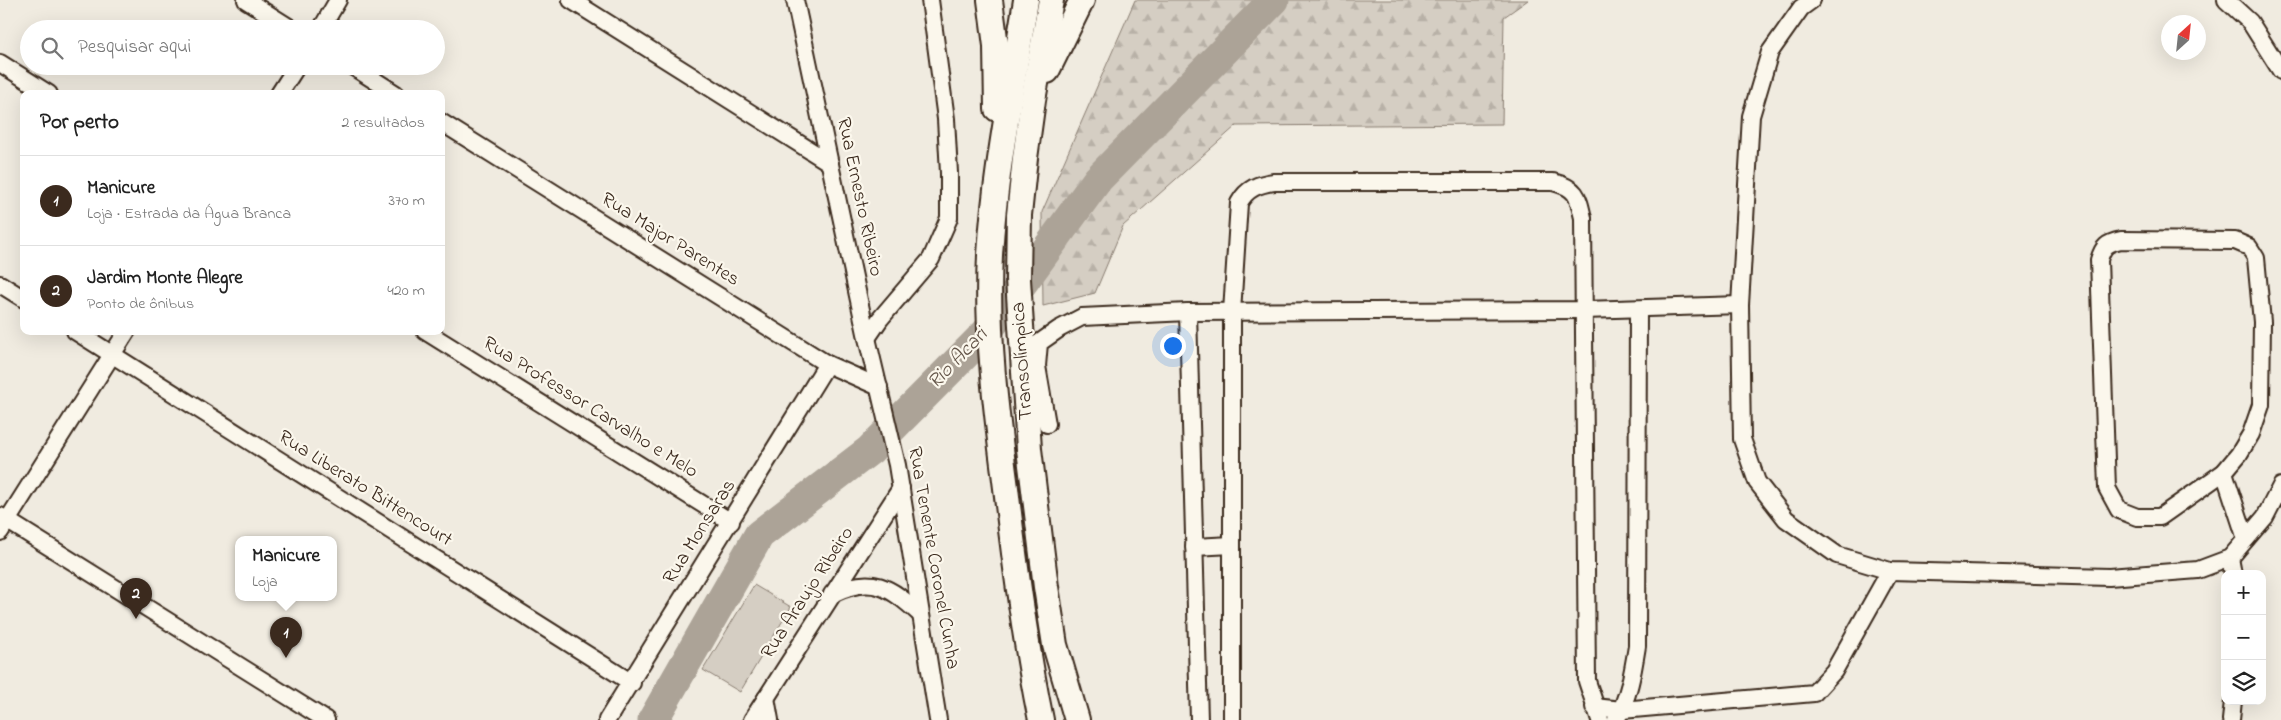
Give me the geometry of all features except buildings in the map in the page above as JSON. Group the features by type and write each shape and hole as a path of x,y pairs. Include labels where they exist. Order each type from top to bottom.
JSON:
{"highway":[{"path":"990,0 996,46 998,129 995,200"},
{"name":"TransOlímpica","path":"1026,0 995,200 989,301 994,394 1017,582 1030,669 1041,720"},
{"name":"TransOlímpica","path":"1051,0 1033,100 1025,158 1019,215 1018,270 1029,449 1046,587 1055,645 1077,720"},
{"path":"1033,100 1082,0"}],"street":[{"path":"246,0 278,20"},
{"path":"326,20 338,0"},
{"path":"571,0 830,163"},
{"name":"Rua Ernesto Ribeiro","path":"795,0 867,338 880,387 882,404"},
{"path":"867,338 880,319 931,260 949,218 950,173 946,119 930,0"},
{"path":"1812,0 1801,8 1770,52 1751,116 1740,305 1742,439 1757,482 1786,519 1837,555 1890,571 2109,576 2232,566 2246,539 2265,517 2281,486"},
{"path":"2226,0 2250,22 2281,71"},
{"path":"0,63 42,90"},
{"path":"282,90 291,75"},
{"path":"366,75 390,90"},
{"name":"Rua Major Parentes","path":"445,125 827,364 880,387"},
{"path":"1232,720 1232,312 1239,203 1243,195 1259,184 1274,182 1553,182 1568,186 1578,197 1582,218 1584,310 1585,643 1587,681 1597,713 1619,715 1814,693 1834,671 1890,571"},
{"path":"2121,240 2235,241 2249,248 2256,258 2262,322 2261,405 2251,434 2239,454 2224,472 2160,517 2137,517 2119,510 2107,488 2099,260 2102,248 2108,243 2121,240"},
{"path":"0,284 20,296"},
{"path":"1047,424 1036,366 1039,343 1059,328 1082,317 1188,312 1584,310 1740,305"},
{"path":"1619,715 1631,680 1637,646 1638,309"},
{"path":"1188,312 1199,720"},
{"name":"Rua Liberato Bittencourt","path":"81,335 632,683"},
{"path":"124,335 2,523 326,720"},
{"name":"Rua Professor Carvalho e Melo","path":"431,335 731,522"},
{"name":"Rua Monsaras","path":"607,720 632,683 827,364"},
{"name":"Rua Tenente Coronel Cunha","path":"882,404 897,465 938,720"},
{"path":"2224,472 2246,539"},
{"name":"Rua Araujo Ribeiro","path":"752,720 901,488"},
{"path":"1194,548 1232,546"},
{"path":"832,594 859,583 879,585 899,595 920,614"},
{"path":"766,698 770,720"},
{"path":"2231,720 2233,705"}],"green space":[{"path":"1135,0 1528,0 1504,17 1502,124 1236,126 1123,226 1095,293 1043,306 1042,212"},
{"path":"754,585 791,607 740,692 703,670"}],"waterway":[{"name":"Rio Acari","path":"653,720 759,535 870,450 986,333 1098,179 1274,0"}],"place":[{"name":"Jardim Monte Alegre","path":"136,619"},
{"name":"Manicure","path":"286,658"}]}
